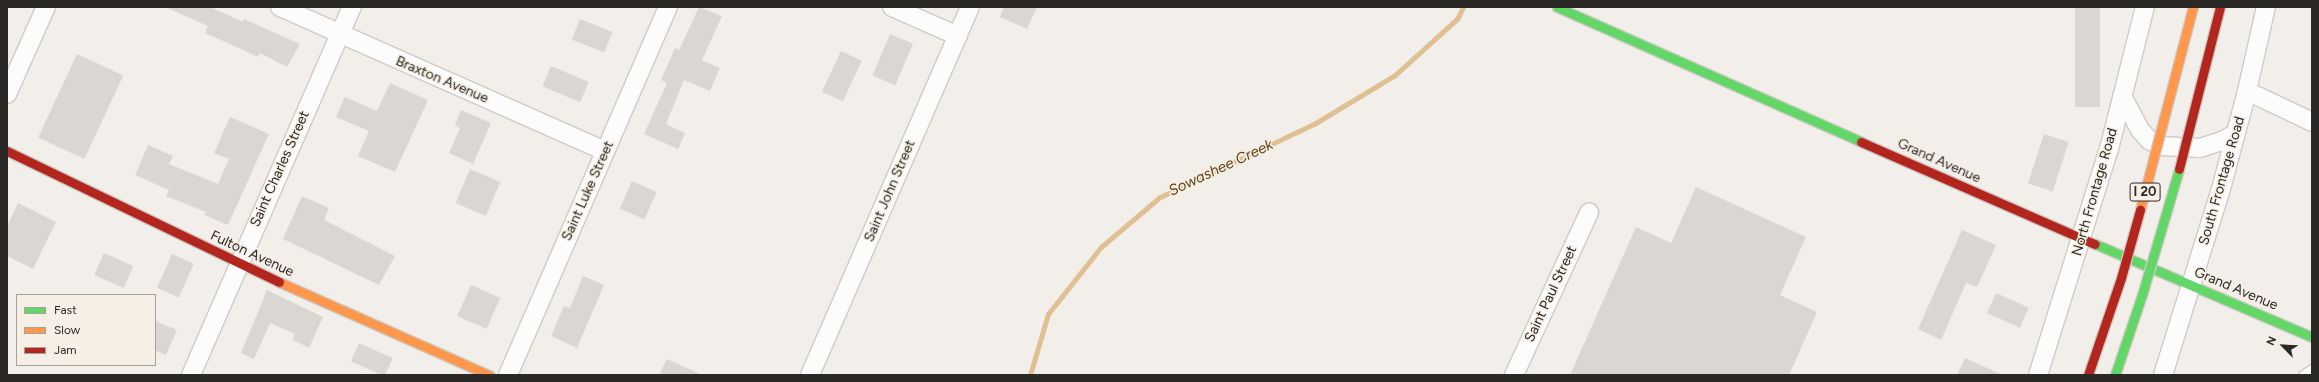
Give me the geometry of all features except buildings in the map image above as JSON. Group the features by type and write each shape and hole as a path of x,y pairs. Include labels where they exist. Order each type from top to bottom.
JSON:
{"main road":[{"name":"Grand Avenue","path":"1556,7 2082,239 2312,337"},
{"name":"I 20","path":"2088,375 2125,263 2165,121 2193,7"},
{"name":"I 20","path":"2116,375 2142,295 2190,129 2220,7"},
{"name":"Fulton Avenue","path":"7,151 238,264 488,375"}],"street":[{"path":"7,94 46,7"},
{"name":"Braxton Avenue","path":"280,7 340,35 605,151"},
{"name":"Saint Charles Street","path":"191,375 238,264 352,7"},
{"name":"Saint Luke Street","path":"508,375 668,7"},
{"path":"892,7 958,36"},
{"name":"Saint John Street","path":"810,375 970,7"},
{"name":"North Frontage Road","path":"2038,375 2082,239 2145,7"},
{"name":"South Frontage Road","path":"2163,375 2192,285 2236,133 2266,7"},
{"path":"2247,91 2312,122"},
{"path":"2122,96 2141,131 2149,140 2161,146 2200,148 2224,140 2236,133"},
{"name":"Saint Paul Street","path":"1514,375 1589,213"}],"lane":[{"path":"2303,375 2312,369"}],"waterway":[{"name":"Sowashee Creek","path":"1030,375 1048,314 1101,247 1160,197 1314,124 1395,75 1457,19 1463,7"}],"traffic: fast":[{"path":"1557,7 1861,142"},
{"path":"2115,375 2142,295 2179,169"},
{"path":"2095,244 2312,337"}],"traffic: slow":[{"path":"2140,210 2193,7"},
{"path":"279,282 489,375"}],"traffic: jam":[{"path":"2179,169 2220,7"},
{"path":"1861,142 2095,244"},
{"path":"7,151 279,282"},
{"path":"2088,375 2121,278 2140,210"}]}
